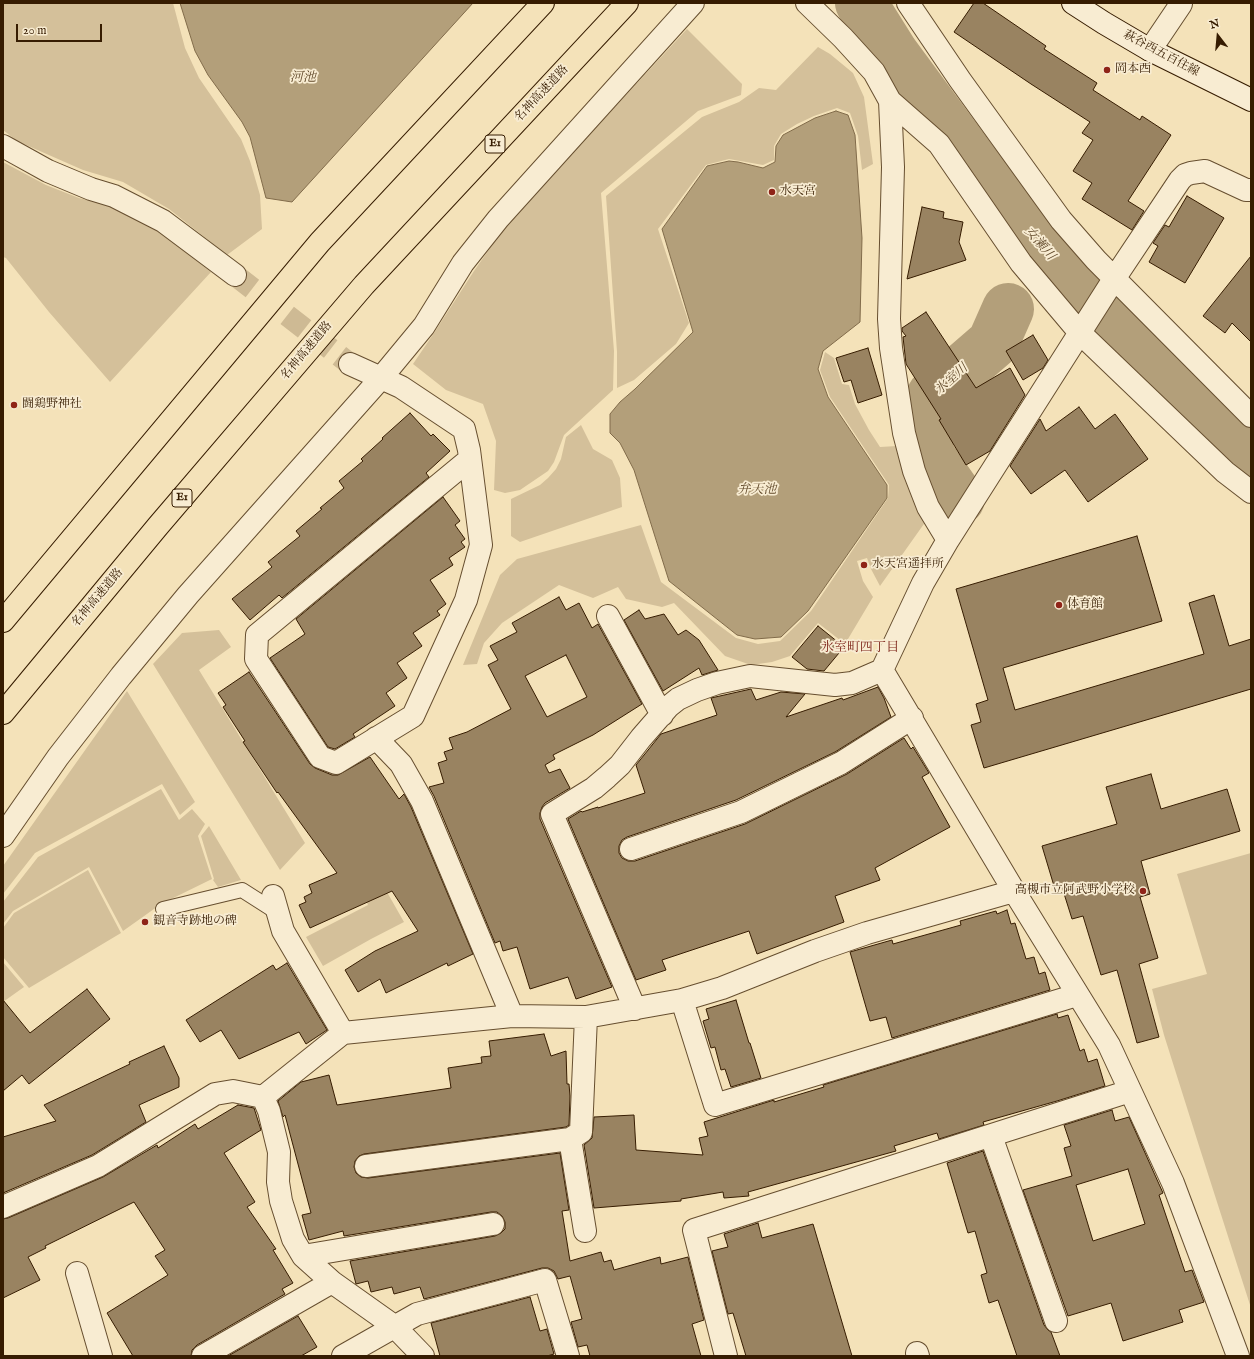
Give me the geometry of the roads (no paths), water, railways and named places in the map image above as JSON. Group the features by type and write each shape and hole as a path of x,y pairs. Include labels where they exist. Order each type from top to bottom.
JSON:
{"highway":[{"path":"3,620 320,242 543,3"},
{"name":"名神高速道路","path":"3,713 158,526 364,285 627,3"}],"street":[{"path":"3,836 58,757 183,601 381,378 424,326 463,263 498,219 693,3"},
{"path":"807,3 843,38 874,72 890,101 939,144 1021,264 1080,333 1225,472 1251,492"},
{"path":"908,3 960,80 1061,220 1111,285 1251,416"},
{"name":"萩谷西五百住線","path":"1073,3 1150,50 1251,100"},
{"path":"1150,50 1182,3"},
{"path":"890,101 893,167 889,319 891,348 904,434 914,471 928,507 948,540"},
{"path":"3,146 48,171 84,186 114,196 163,221 235,275"},
{"path":"634,1009 552,814 594,788 607,777 620,765 641,738 678,699 717,682 735,678 750,676 835,685 852,682 882,670 924,582 948,540 1180,180 1185,175 1198,171 1205,171 1246,190 1251,190"},
{"path":"350,364 401,387 464,429 470,459 481,545 466,600 413,716 336,763 320,758 256,659 257,635 470,459"},
{"path":"608,616 662,715"},
{"path":"882,670 1108,1045 1174,1183 1238,1356"},
{"path":"631,849 741,812 841,763 912,718"},
{"path":"376,738 401,764 422,801 512,1016"},
{"path":"3,1207 98,1166 215,1094 233,1091 263,1097 343,1033 512,1016 586,1017 682,1000 722,988 815,951 867,933 1014,891"},
{"path":"276,905 283,931 343,1033"},
{"path":"682,1000 715,1105 1077,995"},
{"path":"366,1166 570,1139 580,1132 586,1017"},
{"path":"726,1356 694,1230 1130,1091"},
{"path":"263,1097 269,1111 279,1152 278,1182 281,1201 293,1238 303,1256 332,1282 394,1326 423,1356"},
{"path":"990,1136 1056,1321"},
{"path":"570,1139 585,1231"},
{"path":"303,1256 492,1224"},
{"path":"77,1274 101,1356"},
{"path":"343,1356 417,1314 545,1280 568,1356"},
{"path":"203,1356 332,1282"}],"lane":[{"path":"163,909 242,890 276,905"}],"water":[{"name":"河池","path":"180,3 473,3 292,202 266,198 250,137 242,122 208,75 195,51"},
{"name":"弁天池","path":"836,111 848,115 855,135 862,238 860,322 823,351 818,369 828,397 887,485 887,498 808,611 781,637 755,639 737,635 669,581 634,470 620,443 610,433 610,414 620,402 693,332 662,229 707,166 729,161 763,168 775,162 776,146 783,135 815,118"}],"waterway":[{"name":"女瀬川","path":"861,3 893,54 1000,199 1080,292 1251,457"},
{"name":"氷室川","path":"959,499 929,456 923,415 933,395 993,343 1008,309"}],"tunnel":[{"path":"235,275 350,364"}],"place":[{"name":"岡本西","path":"1107,70"},
{"name":"水天宮","path":"772,192"},
{"name":"闘鶏野神社","path":"14,405"},
{"name":"水天宮遥拝所","path":"864,565"},
{"name":"体育館","path":"1059,605"},
{"name":"高槻市立阿武野小学校","path":"1143,891"},
{"name":"観音寺跡地の碑","path":"145,922"}],"district":[{"name":"氷室町四丁目","path":"860,648"}]}
